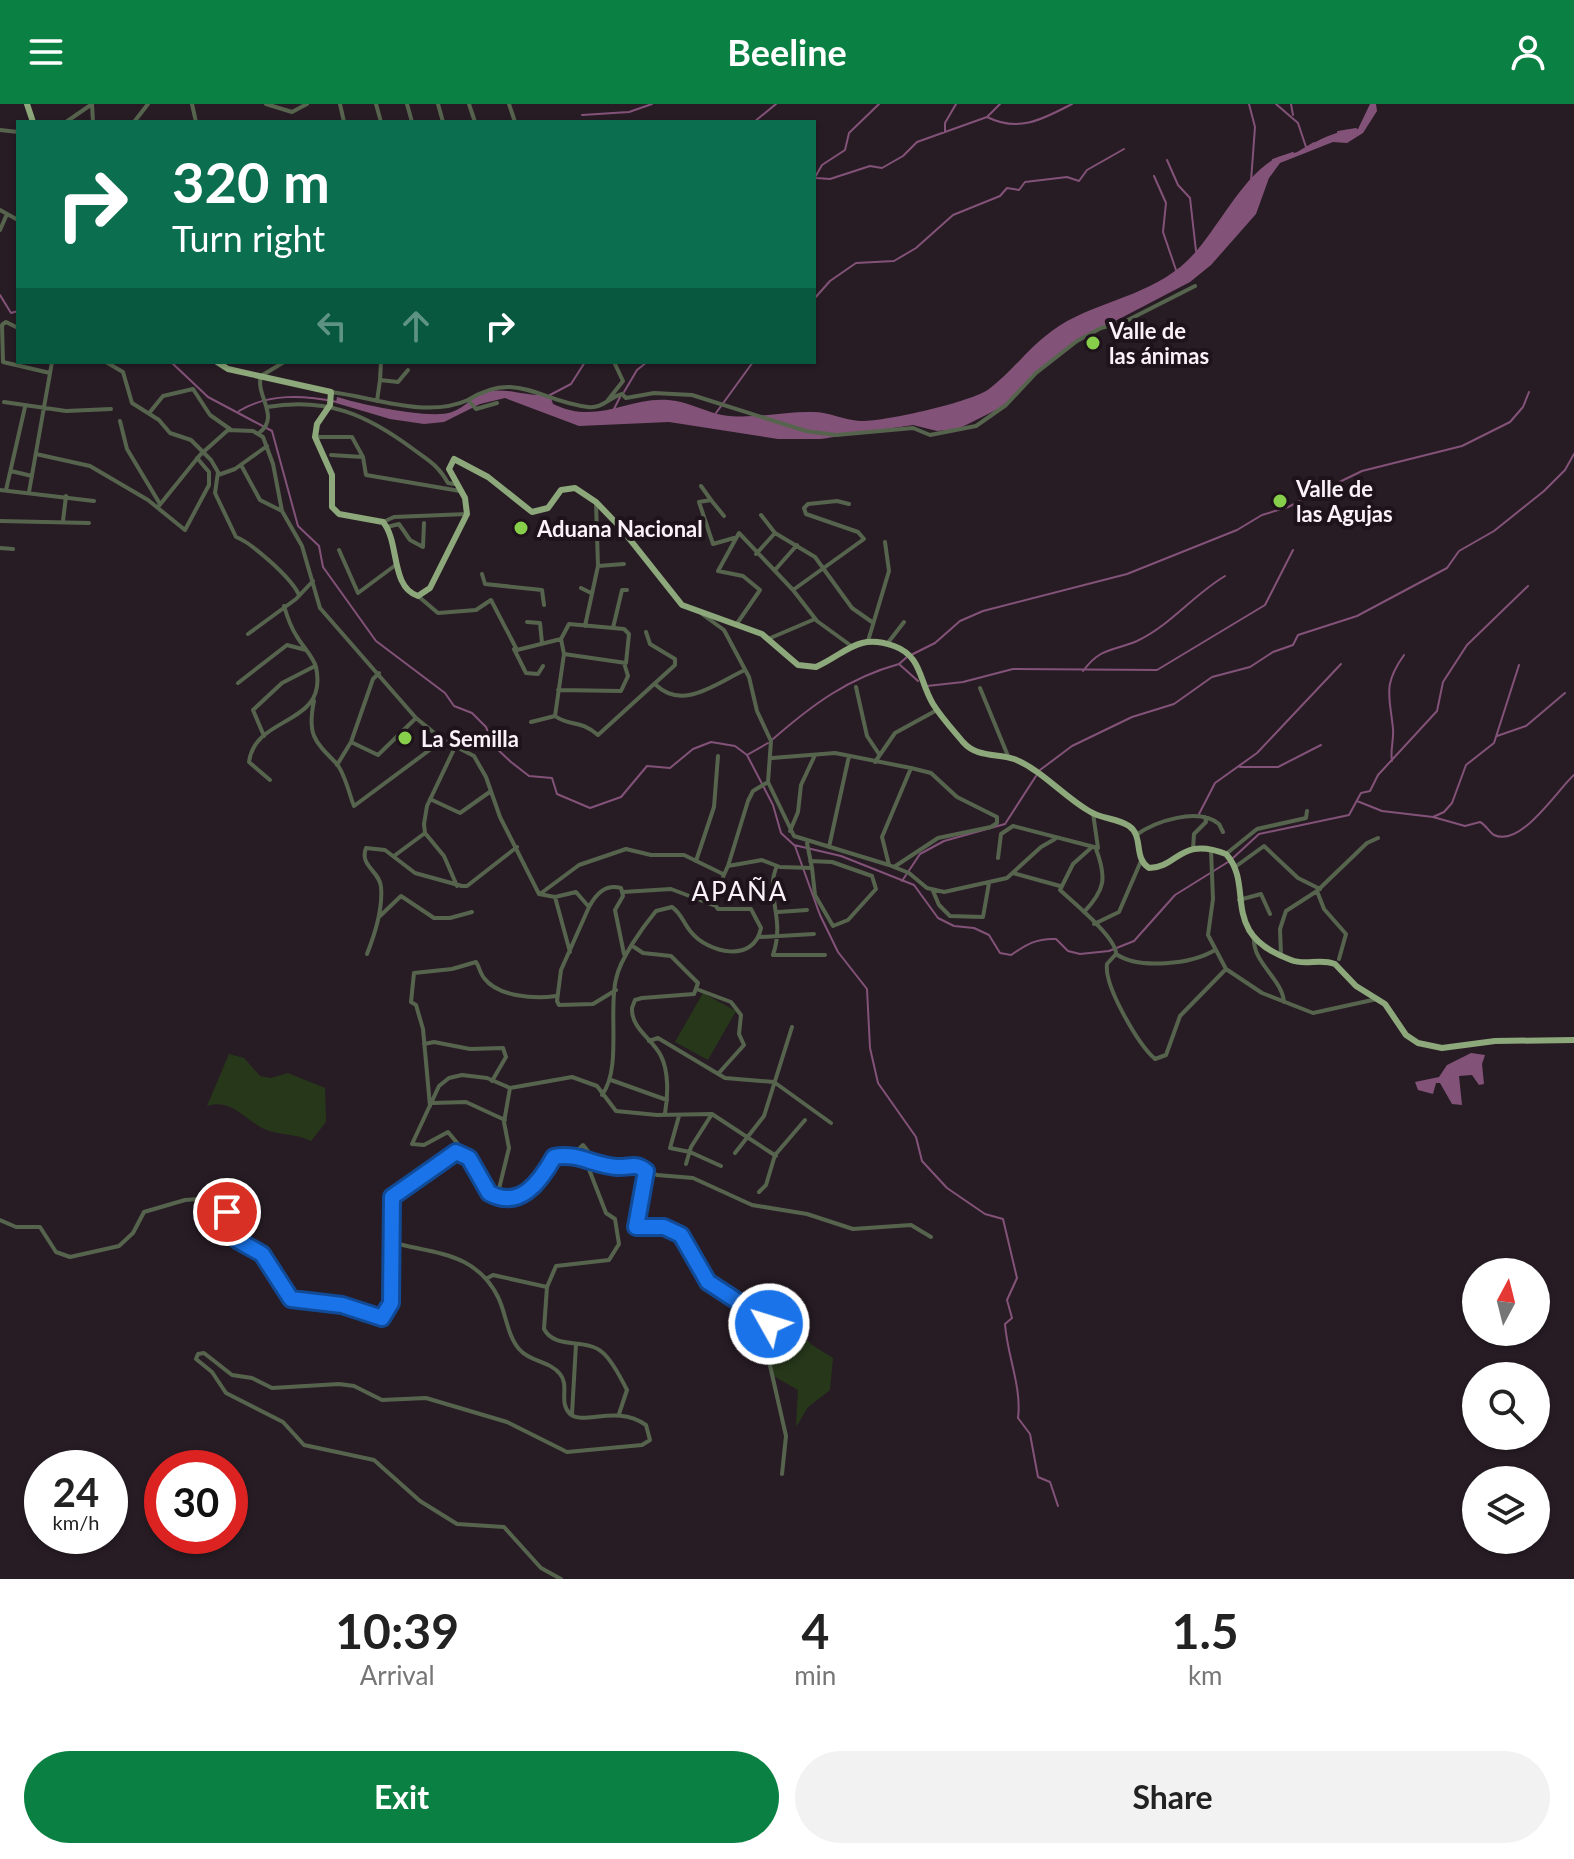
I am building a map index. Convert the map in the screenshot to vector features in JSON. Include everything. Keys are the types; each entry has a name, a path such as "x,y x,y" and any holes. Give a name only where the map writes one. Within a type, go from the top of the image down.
{"main road":[{"path":"220,364 228,369 261,376 331,399 317,424 315,437 332,475 334,510 385,525 404,586 418,596 430,588 467,514 468,505 454,484 449,469 451,461 457,459 488,477 519,505 532,512 545,510 566,488 575,488 596,502 620,527 675,599 700,612 719,616 734,627 768,639 798,665 806,668 829,661 850,645 868,641 903,650 915,660 937,710 970,748 1009,758 1031,769 1093,813 1126,824 1136,835 1141,861 1153,868 1193,849 1211,850 1230,860 1243,920 1254,937 1296,962 1331,962 1356,986 1379,999 1406,1035 1427,1046 1574,1040"}],"street":[{"path":"69,120 92,104"},
{"path":"136,120 148,104"},
{"path":"266,104 286,112 307,104"},
{"path":"0,210 16,219"},
{"path":"0,230 7,214"},
{"path":"266,406 331,399 448,406 469,400 485,389 518,386 589,408 622,394 626,398 654,393 692,395 806,431 836,435 913,428 930,435 976,426 1006,405 1036,373 1077,341 1101,328 1126,321 1195,286"},
{"path":"1,325 3,362 50,373"},
{"path":"29,492 52,364"},
{"path":"109,364 123,372 132,403 150,412 170,433 191,440 203,451 218,475 215,493 236,537 276,566 298,593"},
{"path":"281,364 261,376 266,406 264,429 282,511 302,546 320,608 416,718 443,740 474,756 500,817 539,894"},
{"path":"377,401 381,364"},
{"path":"608,402 623,381 615,364"},
{"path":"380,380 398,382 408,370"},
{"path":"150,412 163,396 193,389 210,415 230,429 264,429"},
{"path":"331,399 432,459 448,483 454,484"},
{"path":"469,400 476,409 497,403"},
{"path":"4,402 44,409 111,409"},
{"path":"25,407 3,490 94,501"},
{"path":"120,421 127,449 159,506"},
{"path":"159,506 203,451 230,429"},
{"path":"315,437 352,437 363,457 366,475 460,491"},
{"path":"218,475 241,465 268,446"},
{"path":"36,454 82,462 159,506 182,529 188,529 209,485 209,472 197,458"},
{"path":"331,455 363,457"},
{"path":"241,465 260,500 282,511"},
{"path":"10,471 32,476"},
{"path":"701,486 724,516"},
{"path":"63,522 66,496"},
{"path":"711,500 699,504 713,544 740,534 793,590 815,619 850,645"},
{"path":"793,590 864,539 858,532 806,514 804,508 808,504 837,501 849,504"},
{"path":"585,626 598,566 596,502"},
{"path":"385,525 402,516 467,514"},
{"path":"761,515 775,533 815,557 852,608 872,622"},
{"path":"0,521 89,523"},
{"path":"385,525 399,524 410,540 423,547 424,523"},
{"path":"756,554 775,533"},
{"path":"734,538 718,571 735,572 760,590 734,627"},
{"path":"868,641 889,571 885,542"},
{"path":"775,570 797,545"},
{"path":"0,548 13,549"},
{"path":"339,550 358,593 397,564"},
{"path":"598,566 624,564"},
{"path":"482,574 482,581 491,584 533,587 544,592 544,605"},
{"path":"248,634 296,599 298,593 314,579"},
{"path":"418,596 438,613 476,610 489,599 491,584"},
{"path":"581,588 591,593"},
{"path":"613,628 622,590 627,590"},
{"path":"489,599 504,619 526,673 538,674 543,666"},
{"path":"284,606 315,666 312,733 327,758 337,765 354,806 443,740"},
{"path":"700,612 724,630 745,670 757,711 771,741 768,782 789,831 807,843 892,866 933,891 944,892 989,883 1013,873 1041,847 1055,839"},
{"path":"768,639 815,619"},
{"path":"527,622 540,623 542,643"},
{"path":"887,644 904,622"},
{"path":"555,716 564,654 561,639 569,624 624,629 629,634 629,659 624,663 564,654"},
{"path":"531,722 555,716 564,721 584,723 598,735 626,707 656,685 676,660 652,646 646,632"},
{"path":"514,649 561,639"},
{"path":"238,683 287,645 306,650"},
{"path":"558,690 621,691 628,676 624,663"},
{"path":"265,736 253,710 282,683 315,666"},
{"path":"656,685 667,695 682,697 745,670"},
{"path":"337,765 351,742 361,706 379,673"},
{"path":"856,687 867,736 879,754"},
{"path":"980,688 1009,758"},
{"path":"270,780 249,762 255,743 314,701"},
{"path":"875,762 895,733 937,710"},
{"path":"351,742 378,755 416,718"},
{"path":"394,856 425,833 430,799 457,745"},
{"path":"789,831 798,812 801,785 815,755"},
{"path":"696,861 714,807 718,756"},
{"path":"772,758 849,756 931,773 957,797 984,808 999,820 991,827 938,838 892,866"},
{"path":"829,847 849,756"},
{"path":"892,866 883,854 882,837 911,768"},
{"path":"713,905 748,801 753,791 768,782"},
{"path":"430,799 460,813 491,791"},
{"path":"1230,860 1257,829 1306,818 1307,811"},
{"path":"1084,912 1104,885 1105,874 1094,848 1093,813"},
{"path":"1136,835 1154,824 1205,817 1216,820 1223,832"},
{"path":"1193,849 1194,834 1206,822 1205,817"},
{"path":"998,858 1001,834 1013,826 1094,848"},
{"path":"425,833 444,856 457,886"},
{"path":"1281,955 1284,914 1319,890 1367,843 1378,838"},
{"path":"807,843 815,895 833,926 848,920 876,889 872,876 832,862 810,861"},
{"path":"1230,860 1264,846 1298,878 1319,890 1324,909 1345,933 1339,959"},
{"path":"367,954 377,919 381,884 367,865 366,848 379,848 394,856 410,871 457,886 467,886 517,847"},
{"path":"1060,886 1078,858 1094,848"},
{"path":"1211,850 1213,899 1207,922 1215,950 1226,969 1284,1003 1320,1014 1379,999"},
{"path":"539,894 549,890 579,865 613,851 678,854 723,874"},
{"path":"728,866 762,860 777,866 811,868"},
{"path":"1094,924 1119,912 1141,861"},
{"path":"777,866 772,888 778,912 779,936 774,957 825,955"},
{"path":"1013,873 1060,886 1116,946 1116,954 1106,967 1110,987 1133,1033 1157,1060 1166,1055 1180,1016 1226,969"},
{"path":"933,891 939,905 950,916 983,917 989,883"},
{"path":"616,990 593,1004 559,1005 556,996 561,970 597,893 617,886 623,892 671,889 718,909 751,909 760,920 760,937 753,947 743,952 711,944 689,930 672,907 656,911 634,947 624,954"},
{"path":"539,894 555,897 576,892 589,907"},
{"path":"602,1095 611,1080 616,990 624,954 615,910 623,892"},
{"path":"1238,900 1258,893 1266,900 1270,914"},
{"path":"377,919 401,896 434,918 450,918 472,912"},
{"path":"555,897 560,926 571,953"},
{"path":"778,912 807,910"},
{"path":"760,937 814,934"},
{"path":"1254,937 1255,949 1281,990 1284,1003"},
{"path":"634,947 643,953 671,956 698,983 694,994 635,1000 632,1015 662,1058 667,1100 665,1113"},
{"path":"1116,954 1130,959 1183,963 1215,950"},
{"path":"431,1106 424,1044 416,1005 411,1002 414,973 418,970 452,969 476,962 485,980 499,990 528,996 556,996"},
{"path":"698,990 731,1002 740,1012 739,1034 744,1045 718,1074"},
{"path":"735,1153 764,1116 792,1027"},
{"path":"649,1041 658,1038 718,1074 734,1080 774,1082 831,1123"},
{"path":"424,1044 434,1042 470,1049 503,1048 506,1057 492,1081"},
{"path":"456,1152 457,1140 448,1132 424,1145 412,1144 439,1086 449,1078 473,1075 510,1088 572,1077 590,1082 616,1111 637,1115 712,1114 776,1156"},
{"path":"611,1080 667,1100"},
{"path":"497,1197 509,1148 505,1120 510,1088"},
{"path":"431,1106 466,1102 505,1120"},
{"path":"686,1164 712,1114"},
{"path":"679,1116 670,1148 690,1152 721,1166"},
{"path":"759,1192 766,1185 776,1156 805,1120"},
{"path":"572,1156 583,1145 595,1160"},
{"path":"456,1152 469,1158 482,1186 497,1197 519,1198 540,1179 554,1157 585,1157 617,1167 638,1165 646,1171 693,1178 752,1205 807,1214 845,1228 904,1224 918,1227 931,1237"},
{"path":"0,1220 16,1227 40,1227 56,1252 70,1257 119,1246 133,1233 137,1219 144,1212 185,1200 212,1198 227,1212 237,1240 262,1254 291,1299 342,1305 382,1318 391,1303 390,1261 394,1243 392,1197 456,1152"},
{"path":"585,1157 606,1213 615,1219 619,1244 609,1260 556,1266 547,1287 546,1334 600,1349 625,1385 627,1394 619,1414"},
{"path":"646,1171 636,1227 664,1227 681,1235 708,1282 751,1310 773,1308 764,1339 786,1436 782,1474"},
{"path":"394,1243 477,1267 498,1297 519,1349 560,1373 565,1382 564,1405 572,1415 589,1419 619,1414 646,1425 652,1435 647,1443 567,1452 507,1422 435,1400 416,1397 382,1400 354,1386 339,1384 302,1384 277,1390 252,1378 232,1375 204,1353 196,1356 226,1393 283,1422 304,1445 374,1460 420,1501 457,1524 504,1527 541,1568 561,1579"},
{"path":"486,1279 495,1276 547,1287"},
{"path":"572,1415 576,1344"}],"green space":[{"path":"703,993 736,1011 708,1060 675,1042"},
{"path":"229,1054 244,1058 260,1076 271,1078 288,1073 325,1088 326,1122 311,1141 262,1128 230,1107 207,1106"},
{"path":"790,1322 812,1345 833,1358 830,1390 808,1407 796,1427 798,1390 772,1375 767,1354 770,1344"}],"shaded area":[{"path":"1370,104 1376,104 1377,111 1363,133 1347,143 1333,142 1280,163 1269,178 1256,214 1211,265 1190,282 1077,341 1036,373 1006,405 958,429 937,431 913,425 821,439 778,439 669,422 579,426 505,398 480,404 444,422 424,424 390,419 336,403 337,397 395,410 442,414 457,410 485,392 497,390 550,395 553,404 586,412 659,400 676,401 733,416 813,412 860,421 947,405 989,389 1059,326 1142,290 1174,272 1198,249 1261,168 1277,157 1299,152 1329,136 1358,129"},
{"path":"1471,1053 1485,1055 1482,1064 1484,1084 1479,1085 1472,1075 1459,1076 1462,1105 1452,1104 1440,1083 1436,1083 1433,1094 1418,1090 1415,1082 1439,1077 1447,1065"}],"waterway":[{"path":"582,115 629,112 652,104"},
{"path":"756,120 776,104"},
{"path":"816,176 822,165 845,150 849,133 879,104"},
{"path":"945,132 945,123 956,104"},
{"path":"987,117 1000,104"},
{"path":"816,178 830,179 870,166 882,168 903,156 917,142 987,117 999,122 1020,124 1041,119 1072,104"},
{"path":"1249,104 1255,127 1251,181"},
{"path":"1276,104 1298,123 1306,147"},
{"path":"1291,104 1293,115"},
{"path":"1338,132 1356,129"},
{"path":"1299,152 1314,143"},
{"path":"816,297 830,281 856,263 894,261 916,248 953,215 1000,196 1007,188 1019,190 1025,182 1067,177 1079,181 1087,170 1124,149"},
{"path":"1273,160 1293,153"},
{"path":"1167,160 1178,185 1190,198 1196,251"},
{"path":"1154,176 1166,203 1163,232 1176,270"},
{"path":"0,295 11,313 16,312"},
{"path":"173,364 208,397 272,431 298,526 319,546 323,567 376,641 445,693 454,706 472,713 486,727 494,746 511,762 529,776 552,778 557,794 590,808 621,797 647,766 670,768 693,749 711,742 735,746 747,755 773,805 781,833 794,845 841,856 914,885 938,918 954,926 974,928 989,935 1000,953 1011,955 1043,940 1056,939 1068,951 1080,954 1109,951 1134,941 1175,895 1228,862"},
{"path":"550,395 571,384 584,364"},
{"path":"624,392 637,370 644,364"},
{"path":"716,413 752,364"},
{"path":"913,654 935,643 960,621 983,611 1127,574 1237,530 1262,515 1288,507 1362,471 1462,446 1510,422 1523,407 1529,392"},
{"path":"613,411 620,397"},
{"path":"239,411 274,398 312,398 337,402"},
{"path":"1040,770 1072,746 1132,717 1174,704 1212,677 1250,667 1273,652 1293,645 1298,635 1357,616 1447,568 1459,551 1494,531 1544,491 1565,470 1574,454"},
{"path":"927,686 963,682 1013,669 1157,670 1265,605 1293,550"},
{"path":"1083,671 1101,654 1149,634 1225,576"},
{"path":"1233,858 1259,834 1349,815 1361,793 1370,791 1378,775 1437,711 1443,682 1467,645 1528,586"},
{"path":"1392,761 1389,691 1393,675 1404,655"},
{"path":"773,739 832,694 863,677 899,664 907,657"},
{"path":"899,664 918,681"},
{"path":"1199,814 1215,783 1257,753 1341,664"},
{"path":"1357,801 1382,811 1433,817 1444,812 1452,803 1466,765 1494,743 1519,665"},
{"path":"1497,736 1526,726 1565,693"},
{"path":"747,755 768,743"},
{"path":"1240,767 1278,767 1321,745"},
{"path":"1433,817 1465,826 1480,822 1494,835 1504,837 1527,826 1574,775"},
{"path":"902,881 920,854 944,841 1005,824 1036,776"},
{"path":"795,846 820,915 838,952 867,989 870,1048 878,1083 916,1137 922,1161 947,1188 985,1214 1003,1219 1017,1278 1007,1300 1012,1318 1005,1324 1018,1395 1018,1418 1030,1434 1038,1477 1050,1482 1058,1506"}],"place":[{"name":"Valle de las ánimas","path":"1093,343"},
{"name":"Valle de las Agujas","path":"1280,501"},
{"name":"Aduana Nacional","path":"521,528"},
{"name":"La Semilla","path":"405,738"}],"district":[{"name":"APAÑA","path":"740,891"}],"route":[{"path":"227,1212 237,1240 265,1257 271,1273 291,1299 304,1303 342,1305 369,1316 385,1318 391,1303 390,1261 394,1243 392,1197 399,1188 456,1152 469,1158 482,1186 489,1193 511,1199 525,1194 540,1179 554,1157 585,1157 617,1167 634,1164 646,1171 636,1227 664,1227 681,1235 713,1286 735,1297 751,1310 773,1308 769,1324"}]}
